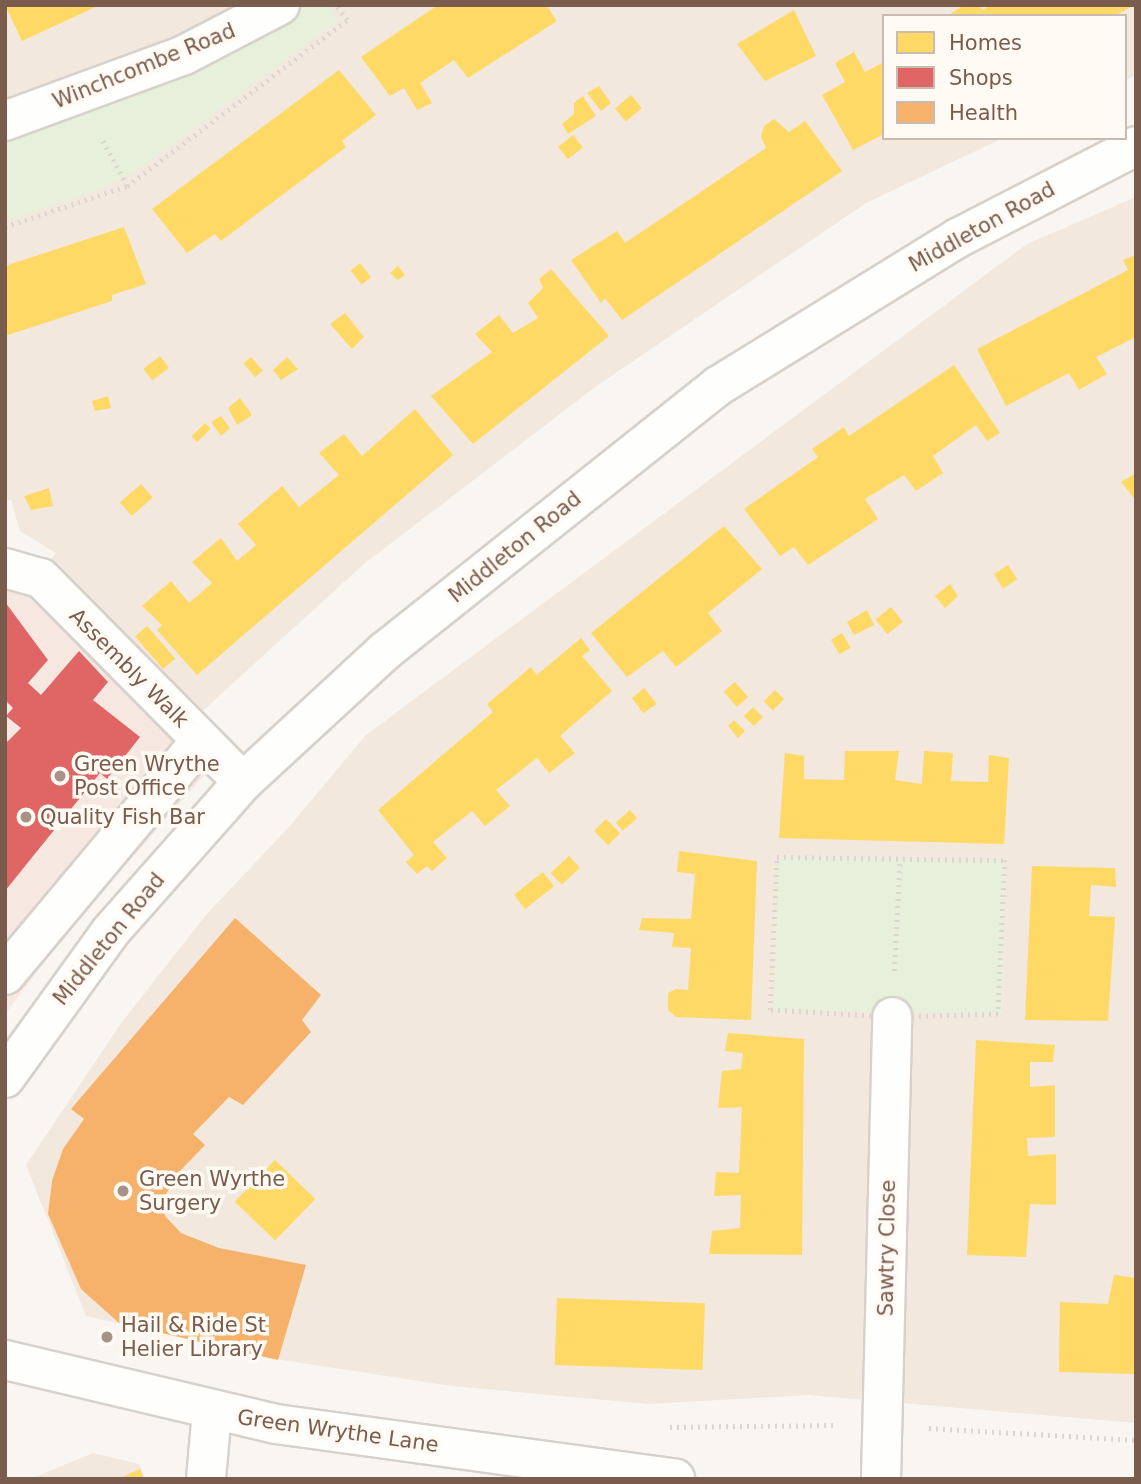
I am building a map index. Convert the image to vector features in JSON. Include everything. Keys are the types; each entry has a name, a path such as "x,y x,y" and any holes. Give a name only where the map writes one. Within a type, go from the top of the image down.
{"street":[{"name":"Winchcombe Road","path":"5,121 184,55 280,5"},
{"name":"Middleton Road","path":"5,1079 72,980 111,931 243,782 384,651 718,386 958,238 1136,146"},
{"name":"Assembly Walk","path":"5,568 41,578 243,782"},
{"path":"5,975 201,741"},
{"name":"Sawtry Close","path":"881,1479 893,1011"},
{"name":"Green Wrythe Lane","path":"5,1360 212,1412 675,1479"},
{"path":"206,1479 212,1412"}],"path":[{"path":"5,227 128,186 347,20 336,5"},
{"path":"77,96 128,186"},
{"path":"777,856 1005,860 999,1014 893,1011 769,1010 777,856"},
{"path":"894,978 900,859"},
{"path":"662,1427 882,1425 1136,1440"}],"shaded area":[{"path":"5,5 1136,5 1136,75 1127,79 1127,14 882,14 882,140 999,140 866,203 595,387 364,564 198,715 44,568 56,553 20,531 11,500 5,501"},
{"path":"1136,197 1136,1423 809,1395 648,1404 452,1386 282,1360 86,1316 26,1165 122,1022 206,915 289,827 366,735 1027,244"},
{"path":"5,587 23,591 207,772 68,931 5,1014"},
{"path":"93,1453 139,1464 145,1479 30,1479"}],"green space":[{"path":"305,5 328,5 338,20 143,166 101,189 5,221 5,132 176,76"},
{"path":"777,857 1005,861 1002,1014 774,1010"}],"building: Homes":[{"path":"5,5 100,5 22,41"},
{"path":"438,5 546,5 557,21 468,78 454,60 420,83 432,103 417,110 404,88 390,96 361,57"},
{"path":"965,5 979,5 982,10 992,5 1135,5 1118,14 951,13"},
{"path":"794,10 816,56 765,81 737,44"},
{"path":"854,52 865,72 882,63 882,135 853,150 822,95 845,82 835,63"},
{"path":"339,70 376,115 342,141 346,147 221,241 215,234 187,253 152,209"},
{"path":"599,86 611,103 601,111 587,93"},
{"path":"631,95 642,108 626,122 615,108"},
{"path":"583,96 596,116 568,134 562,124 574,114 574,103"},
{"path":"774,119 789,132 805,121 842,171 622,320 605,298 601,303 571,260 617,231 625,243 766,148 761,137 764,126"},
{"path":"573,135 583,148 568,159 558,147"},
{"path":"124,227 146,284 112,295 112,301 5,336 5,266"},
{"path":"1136,255 1136,337 1096,357 1107,374 1079,390 1069,373 1006,406 977,349 1128,270 1123,260"},
{"path":"360,263 371,277 362,285 351,270"},
{"path":"398,266 405,275 398,280 390,273"},
{"path":"551,269 609,336 473,444 431,396 492,352 475,334 499,315 513,333 538,318 528,303 543,288 539,279"},
{"path":"345,313 364,337 352,349 330,324"},
{"path":"160,356 169,368 152,381 143,369"},
{"path":"251,357 263,371 255,377 243,364"},
{"path":"287,357 298,369 281,380 273,370"},
{"path":"954,365 1000,433 987,441 976,425 933,456 943,473 916,491 904,475 865,499 878,519 808,565 794,547 780,556 744,509 818,457 812,449 844,427 849,436"},
{"path":"108,396 111,408 95,411 92,401"},
{"path":"240,398 252,415 237,425 228,408"},
{"path":"415,409 453,455 197,675 157,630 162,625 142,606 171,581 189,603 212,583 192,562 221,538 237,561 256,545 238,524 282,486 299,507 339,475 319,453 344,434 362,456"},
{"path":"221,416 230,428 221,436 211,422"},
{"path":"205,423 211,429 197,442 192,436"},
{"path":"1136,473 1136,496 1134,498 1121,482"},
{"path":"141,484 153,498 132,516 120,502"},
{"path":"49,488 53,506 31,510 24,496"},
{"path":"724,526 762,569 708,613 722,631 676,667 663,651 627,677 591,633"},
{"path":"1008,565 1017,579 1003,589 994,574"},
{"path":"950,584 958,596 945,608 935,596"},
{"path":"891,607 903,622 887,634 875,620"},
{"path":"867,610 874,625 854,635 847,622"},
{"path":"147,626 175,658 163,669 135,636"},
{"path":"842,633 851,648 840,654 831,640"},
{"path":"581,638 590,650 582,656 612,691 560,736 575,753 549,773 537,758 496,790 510,806 485,826 472,811 433,842 447,858 432,871 427,866 417,874 406,862 414,855 378,810 493,712 487,704 531,667 537,675"},
{"path":"735,682 748,697 737,707 724,692"},
{"path":"644,688 657,704 643,713 632,698"},
{"path":"775,690 784,699 773,711 764,701"},
{"path":"753,707 763,717 754,726 744,716"},
{"path":"734,720 745,731 738,738 728,726"},
{"path":"845,751 899,751 895,780 922,784 924,751 953,753 951,781 988,782 989,755 1009,758 1004,844 779,838 785,753 804,756 804,779 844,780"},
{"path":"630,810 637,818 623,831 616,822"},
{"path":"606,819 620,833 608,845 594,831"},
{"path":"679,851 757,861 751,1020 676,1017 668,1010 668,993 676,989 688,990 691,948 672,947 674,933 639,930 642,918 691,919 695,874 677,872"},
{"path":"569,856 580,868 562,885 551,873"},
{"path":"1032,866 1115,868 1116,887 1091,885 1089,916 1115,917 1108,1021 1025,1020"},
{"path":"543,872 554,886 525,909 514,895"},
{"path":"728,1033 804,1039 802,1255 709,1254 712,1231 740,1228 741,1195 714,1196 716,1172 739,1173 742,1107 718,1108 722,1071 741,1069 743,1053 725,1051"},
{"path":"976,1040 1055,1045 1053,1062 1030,1062 1030,1087 1055,1085 1055,1137 1027,1138 1028,1156 1056,1154 1056,1205 1030,1204 1026,1257 967,1255"},
{"path":"275,1160 315,1199 275,1241 235,1202"},
{"path":"1114,1275 1136,1278 1136,1374 1059,1372 1060,1302 1108,1304"},
{"path":"557,1298 705,1303 703,1370 555,1365"},
{"path":"140,1469 144,1479 118,1479"}],"building: Shops":[{"path":"5,602 48,660 28,683 41,695 79,651 108,682 93,700 140,737 107,779 100,773 5,891 5,744 21,728 6,716 13,708 5,700"}],"building: Health":[{"path":"235,918 321,995 302,1020 311,1032 243,1105 229,1097 193,1134 205,1145 178,1173 166,1194 165,1216 181,1233 219,1248 306,1265 278,1360 119,1323 81,1289 48,1214 52,1181 63,1149 84,1119 71,1109"}],"place":[{"name":"Green Wrythe Post Office","path":"60,776"},
{"name":"Quality Fish Bar","path":"26,817"},
{"name":"Green Wyrthe Surgery","path":"123,1191"},
{"name":"Hail & Ride St Helier Library","path":"107,1337"}]}
